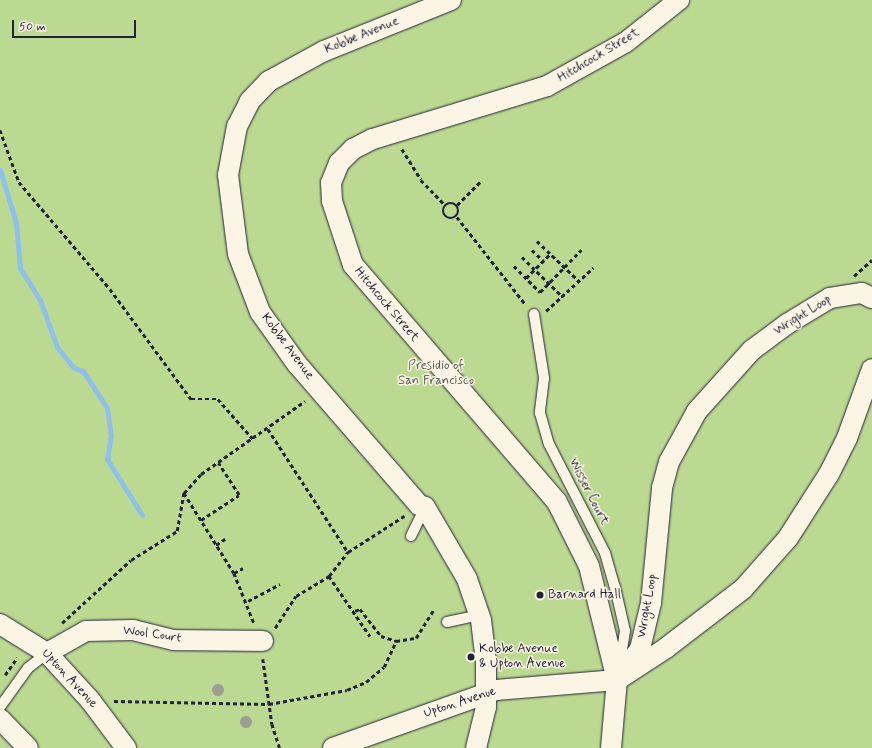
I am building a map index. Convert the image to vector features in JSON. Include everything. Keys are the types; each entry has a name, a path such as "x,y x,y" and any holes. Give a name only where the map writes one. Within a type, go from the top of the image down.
{"street":[{"name":"Kobbe Avenue","path":"451,0 324,52 269,81 250,101 237,126 228,175 238,254 260,312 297,364 419,505 425,507 458,560 479,615 484,641 486,692 476,748"},
{"name":"Hitchcock Street","path":"611,748 617,680 589,566 557,502 361,278 347,253 332,202 331,183 339,164 353,150 392,134 517,97 575,73 626,42 679,0"},
{"name":"Wright Loop","path":"617,680 640,649 651,603 662,488 669,462 697,411 752,350 787,324 830,298 862,293 872,298"},
{"name":"Wright Loop","path":"617,680 715,613 767,564 829,474 847,438 872,369"},
{"name":"Upton Avenue","path":"0,624 47,653 90,700 126,748"},
{"name":"Wool Court","path":"47,653 86,631 133,630 174,640 263,641"},
{"name":"Upton Avenue","path":"333,748 486,692 617,680"},
{"path":"0,719 28,748"}],"lane":[{"name":"Wisser Court","path":"534,314 544,378 540,413 549,444 605,553 615,587 625,631 617,680"},
{"path":"411,536 425,507"},
{"path":"447,622 479,615"},
{"path":"0,707 28,668 47,653"}],"path":[{"path":"0,130 19,182 110,289 191,399 218,399 253,439"},
{"path":"392,134 421,180 445,205 446,218 457,217"},
{"path":"481,181 457,205 457,217 534,314 550,310 593,268"},
{"path":"445,205 457,205"},
{"path":"537,241 579,281"},
{"path":"532,250 544,261"},
{"path":"514,266 540,292 581,250"},
{"path":"526,278 544,261 550,253"},
{"path":"522,257 563,297"},
{"path":"67,617 131,560 177,531 184,493 201,474 268,430 310,397"},
{"path":"268,430 348,552"},
{"path":"201,520 239,495 218,463"},
{"path":"184,493 234,573 248,601 250,610"},
{"path":"263,641 283,618 296,596 329,576 348,552 406,515"},
{"path":"216,545 225,539"},
{"path":"234,573 243,568"},
{"path":"329,576 355,611 370,636"},
{"path":"248,601 280,584"},
{"path":"355,611 360,609 381,636 396,641 416,638 434,610"},
{"path":"90,700 269,704 347,690 366,682 384,667 396,641"},
{"path":"263,669 269,704 280,748"}],"green space":[{"name":"Presidio of San Francisco","path":"0,0 872,0 872,748 0,748"}],"waterway":[{"path":"0,170 16,223 20,268 40,300 57,347 74,368 83,371 107,408 111,435 107,459 142,515"}],"place":[{"name":"Barnard Hall","path":"540,595"},
{"name":"Kobbe Avenue & Upton Avenue","path":"471,657"}]}
